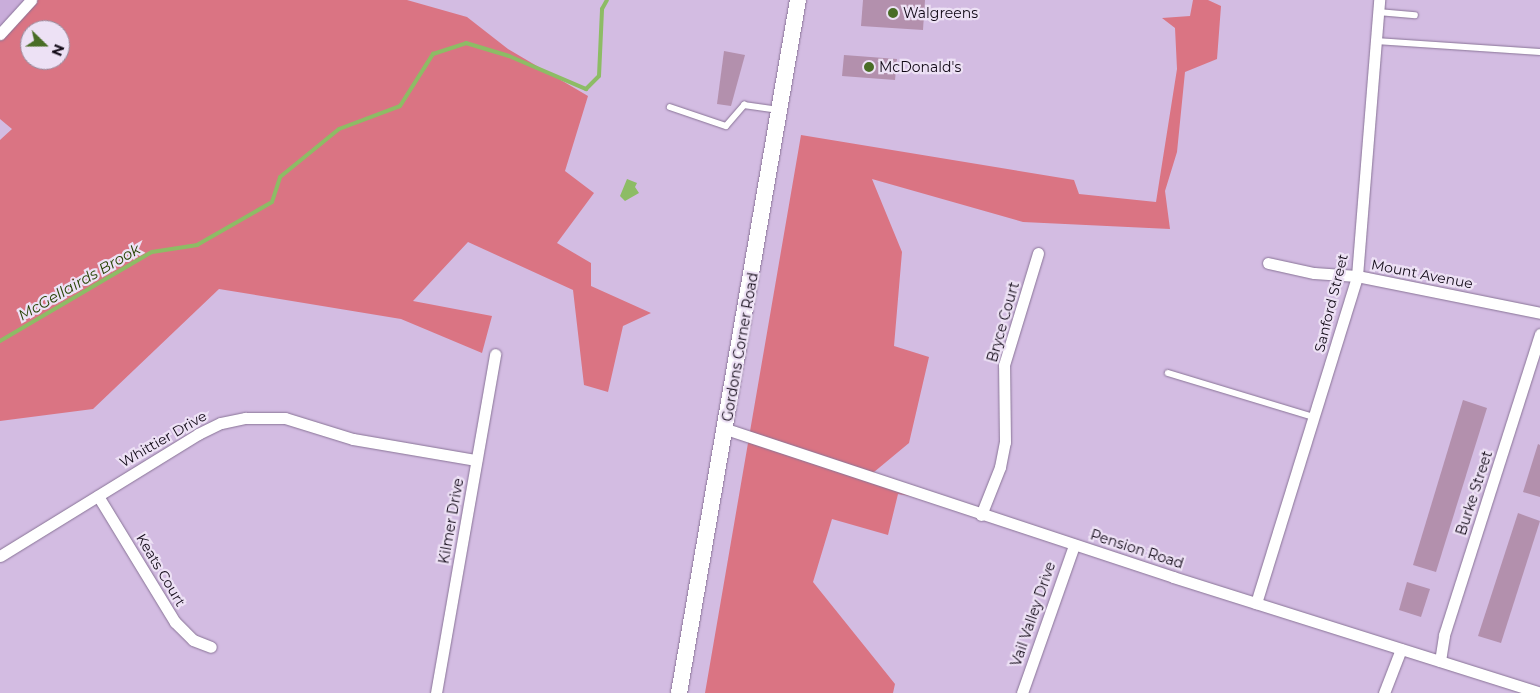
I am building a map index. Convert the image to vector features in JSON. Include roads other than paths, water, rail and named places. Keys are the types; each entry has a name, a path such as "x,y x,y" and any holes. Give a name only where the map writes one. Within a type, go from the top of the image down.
{"street":[{"path":"0,34 31,0"},
{"name":"Gordons Corner Road","path":"679,693 781,110 798,0"},
{"name":"Sanford Street","path":"1256,603 1357,276 1378,6"},
{"name":"Bryce Court","path":"981,515 1000,466 1005,442 1004,365 1038,254"},
{"name":"Mount Avenue","path":"1268,263 1314,273 1357,276 1540,313"},
{"name":"Burke Street","path":"1440,661 1444,635 1540,334"},
{"name":"Kilmer Drive","path":"436,693 495,354"},
{"name":"Whittier Drive","path":"0,556 198,434 221,423 253,416 285,418 352,439 476,460"},
{"name":"Pension Road","path":"726,429 981,515 1540,693"},
{"name":"Keats Court","path":"98,496 175,622 193,640 211,647"},
{"name":"Vail Valley Drive","path":"1022,693 1074,545"},
{"path":"1384,693 1401,649"}],"lane":[{"path":"1378,6 1415,15"},
{"path":"1376,41 1540,52"},
{"path":"670,107 726,126 744,105 781,110"},
{"path":"1168,373 1314,416"}],"waterway":[{"name":"McGellairds Brook","path":"0,341 152,252 197,245 272,202 280,177 339,129 400,106 433,54 466,43 509,56 586,89 599,76 602,9 607,0"}],"place":[{"name":"Walgreens","path":"893,13"},
{"name":"McDonald's","path":"869,67"}]}
